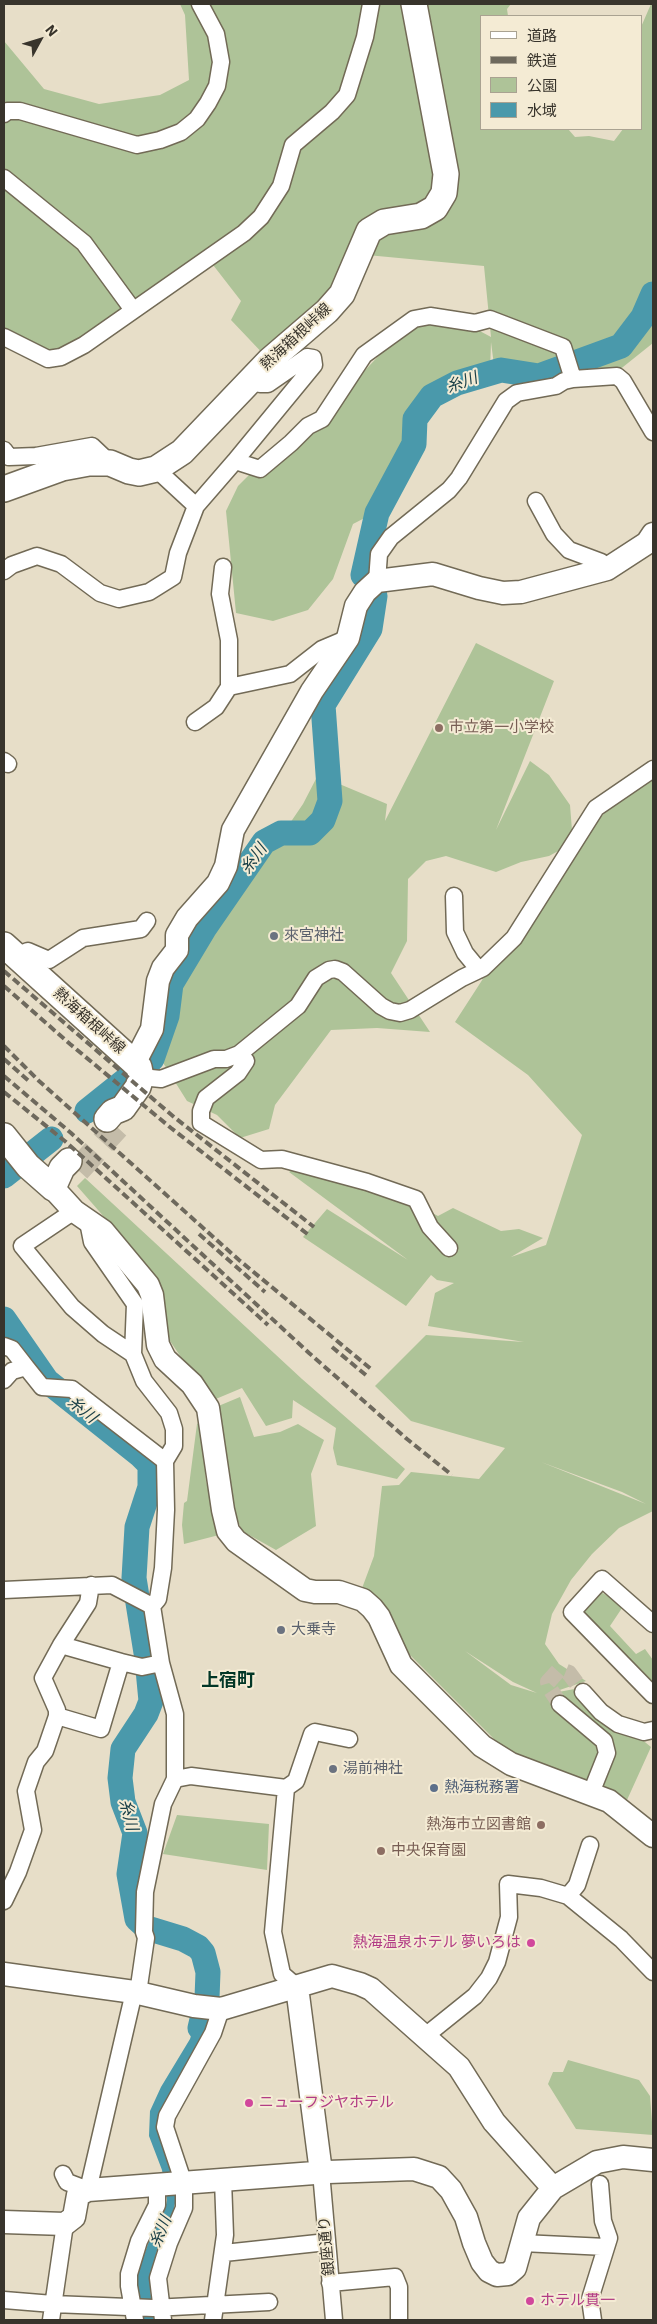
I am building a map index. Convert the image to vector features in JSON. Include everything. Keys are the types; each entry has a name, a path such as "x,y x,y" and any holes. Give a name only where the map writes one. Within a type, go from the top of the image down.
{"main road":[{"name":"熱海箱根峠線","path":"4,489 62,468 89,463 110,463 129,471 139,472 156,469 182,452 270,360 326,311 342,294 369,231 384,222 421,216 435,208 444,193 446,174 414,4"},
{"name":"熱海箱根峠線","path":"10,951 138,1069"},
{"path":"115,1118 138,1087 138,1069"},
{"path":"17,1153 53,1188 72,1177 73,1165"}],"street":[{"path":"4,114 20,111 137,145 160,140 181,132 197,118 208,103 217,86 221,62 216,34 200,4"},
{"path":"4,337 48,359 61,357 84,345 244,233 260,217 281,186 294,146 332,112 347,94 364,37 371,4"},
{"path":"4,178 84,243 133,310"},
{"path":"235,461 260,469 308,426 322,419 364,355 414,319 430,316 475,323 490,320 563,347 573,379"},
{"path":"4,571 12,565 37,556 61,564 100,593 119,599 149,592 173,577 178,553 196,506 314,365 313,358 307,357 268,384 260,384 252,379"},
{"path":"377,581 379,554 391,537 449,490 464,470 506,401 517,393 556,386 564,381 573,379 617,376 624,381 653,432"},
{"path":"4,450 9,457 36,456 92,446 110,463"},
{"path":"156,469 196,506"},
{"path":"536,501 554,534 569,550 602,562 607,568"},
{"path":"651,541 607,568 521,592 503,592 487,589 432,574 377,581 365,592 356,606 348,638 312,691 233,830 226,866 218,883 187,918 176,935 177,950 163,968 158,981 152,1029 138,1069 161,1079 214,1059 238,1054 298,1006 316,978 329,970 335,969 343,972 381,1006 390,1011 400,1013 410,1010 478,970 499,954 514,938 596,808 653,769"},
{"path":"194,722 216,708 229,686 229,640 220,594 223,567"},
{"path":"229,686 290,674 322,649 348,638"},
{"path":"454,896 456,932 478,970"},
{"path":"10,951 28,951 49,960 83,938 141,929 147,921"},
{"path":"238,1054 246,1061 238,1072 206,1098 200,1111 202,1123 260,1160 282,1159 367,1182 416,1199 430,1227 449,1248"},
{"path":"53,1188 81,1216 103,1232 148,1285 152,1295 158,1346 165,1359 192,1384 208,1408 223,1510 228,1531 236,1541 305,1590 339,1592 363,1600 379,1618 401,1665 482,1746 511,1764 609,1801 653,1836"},
{"path":"81,1216 22,1246 72,1306 102,1334 133,1354"},
{"path":"4,1590 112,1585 142,1601 158,1599 163,1568 166,1510 165,1461 174,1446 173,1421 144,1381 133,1354 135,1304 92,1242 81,1216"},
{"path":"4,1346 12,1349 42,1387 72,1389 165,1461"},
{"path":"4,1380 12,1371 26,1367"},
{"path":"653,1624 602,1579 572,1612 653,1695"},
{"path":"4,1901 18,1872 33,1830 26,1791 36,1762 45,1751 56,1716 57,1710 43,1678 61,1645 88,1603 91,1585"},
{"path":"88,2190 136,1992 146,1938 144,1932 146,1892 163,1804 175,1779 175,1714 142,1601"},
{"path":"61,1645 142,1667 161,1663"},
{"path":"56,1716 101,1729 121,1662"},
{"path":"583,1692 601,1712 618,1724 644,1732 653,1730"},
{"path":"560,1704 604,1742 606,1753 591,1793"},
{"path":"175,1779 191,1776 286,1788 296,1781 312,1734 315,1732 349,1739"},
{"path":"286,1788 273,1932 282,1974 297,1987 321,2172"},
{"path":"568,1896 577,1885 590,1844"},
{"path":"424,2037 476,1996 489,1978 497,1962 510,1917 508,1884 541,1888 568,1896 621,1939 653,1972"},
{"path":"4,1974 136,1992 194,2006 221,2009 332,1976 360,1984 371,1989 459,2066 494,2122 553,2188"},
{"path":"148,2312 168,2243 184,2208 170,2185 165,2127 167,2116 212,2034 221,2009"},
{"path":"52,2312 65,2224 74,2216 78,2194 88,2190 321,2172 414,2169 439,2177 451,2190 466,2217 482,2262 497,2275 508,2274 514,2268 529,2218 553,2188 597,2162 623,2157 653,2160"},
{"name":"銀座通り","path":"321,2172 334,2320"},
{"path":"63,2174 68,2182 88,2190"},
{"path":"214,2313 224,2253 223,2180"},
{"path":"593,2320 590,2300 609,2238 603,2220 600,2184"},
{"path":"148,2312 129,2274 140,2241 157,2205 170,2185"},
{"path":"4,2222 65,2224"},
{"path":"224,2253 327,2242"},
{"path":"522,2243 606,2247"},
{"path":"330,2283 395,2277 399,2287 399,2320"},
{"path":"4,2300 52,2312 214,2313 269,2302"}],"green space":[{"path":"180,4 511,4 507,9 508,15 480,15 480,130 569,130 575,137 589,136 614,141 622,130 642,130 642,25 651,4 653,4 653,343 608,379 496,381 491,342 490,373 419,397 402,466 386,507 353,524 333,579 308,610 273,621 236,613 226,511 238,486 264,460 351,385 388,346 430,316 463,322 491,337 484,266 367,255 268,359 231,320 241,301 203,252 131,307 48,359 4,328 4,41 44,89 99,104 160,95 189,80 185,15"},
{"path":"476,643 554,681 496,830 530,761 549,775 570,805 573,843 549,856 521,862 496,872 446,856 426,861 408,879 407,941 391,973 430,1032 377,1028 331,1030 275,1105 269,1129 240,1138 217,1115 187,1101 160,1058 177,979 273,848 303,804 318,775 387,804 385,821"},
{"path":"653,762 653,1511 619,1528 592,1554 571,1580 552,1614 545,1644 559,1664 586,1681 548,1694 585,1687 619,1721 651,1747 627,1800 618,1802 501,1746 410,1655 361,1591 374,1556 382,1486 399,1485 411,1472 479,1479 505,1448 411,1421 375,1386 426,1335 524,1342 428,1326 435,1293 454,1283 437,1280 431,1275 406,1306 303,1237 327,1209 408,1260 289,1172 298,1166 415,1204 438,1216 453,1208 501,1231 519,1229 543,1238 511,1257 546,1245 582,1135 528,1075 455,1022 499,954 580,841 631,783","holes":["541,1462 622,1492 646,1504","465,1651 513,1682 537,1693 511,1685"]},
{"path":"85,1178 302,1379 405,1469 397,1479 337,1465 333,1448 336,1428 293,1400 292,1418 266,1426 242,1388 211,1401 170,1341 147,1266 77,1186"},
{"path":"240,1397 254,1437 280,1432 298,1424 324,1440 311,1474 316,1526 276,1550 242,1531 225,1489 216,1407"},
{"path":"200,1422 206,1481 219,1535 184,1544 182,1525 184,1503 187,1501 197,1424"},
{"path":"599,1591 624,1605 610,1626 636,1654 645,1649 653,1660 653,1701 572,1606"},
{"path":"177,1815 269,1824 267,1870 163,1854"},
{"path":"568,2060 639,2080 650,2096 653,2135 576,2129 548,2084 553,2072 563,2072"}],"water":[{"path":"212,1993 211,2017 201,2040 173,2088 173,2169 176,2198 173,2214 159,2244 150,2275 154,2320 143,2320 138,2293 138,2272 148,2244 165,2209 167,2200 162,2170 149,2136 150,2111 161,2087 190,2039 198,2014 200,1997"}],"waterway":[{"name":"糸川","path":"363,575 377,513 414,444 415,419 432,396 457,383 501,370 539,376 621,346 643,317 653,294"},
{"name":"糸川","path":"147,1063 152,1059 167,1016 171,984 204,929 264,842 281,833 310,833 323,820 330,801 323,705 370,629 375,596"},
{"name":"糸川","path":"87,1111 132,1075"},
{"name":"糸川","path":"4,1176 51,1139"},
{"name":"糸川","path":"4,1319 47,1381 150,1465 150,1487 137,1527 134,1578 147,1659 151,1701 146,1714 123,1749 120,1778 123,1802 135,1833 129,1874 137,1919 147,1928 183,1939 198,1947 203,1953 208,1972 207,1998 200,2028"}],"tunnel":[{"path":"78,1170 117,1127"},
{"path":"560,1704 550,1689 548,1682 558,1671 569,1673 583,1692"}],"railway":[{"path":"4,971 174,1117 314,1227"},
{"path":"4,986 171,1128 310,1236"},
{"path":"4,1046 39,1081 239,1260 371,1369"},
{"path":"4,1059 30,1082"},
{"path":"4,1076 71,1133 309,1353 407,1439 452,1475"},
{"path":"4,1092 66,1142 268,1325"},
{"path":"199,1234 265,1292"},
{"path":"332,1347 367,1376"}],"place":[{"name":"市立第一小学校","path":"439,728"},
{"name":"來宮神社","path":"274,936"},
{"name":"大乗寺","path":"281,1630"},
{"name":"湯前神社","path":"333,1769"},
{"name":"熱海税務署","path":"434,1788"},
{"name":"熱海市立図書館","path":"541,1825"},
{"name":"中央保育園","path":"381,1851"},
{"name":"熱海温泉ホテル 夢いろは","path":"531,1943"},
{"name":"ニューフジヤホテル","path":"249,2103"},
{"name":"ホテル貫一","path":"530,2301"}],"district":[{"name":"上宿町","path":"228,1681"}]}
